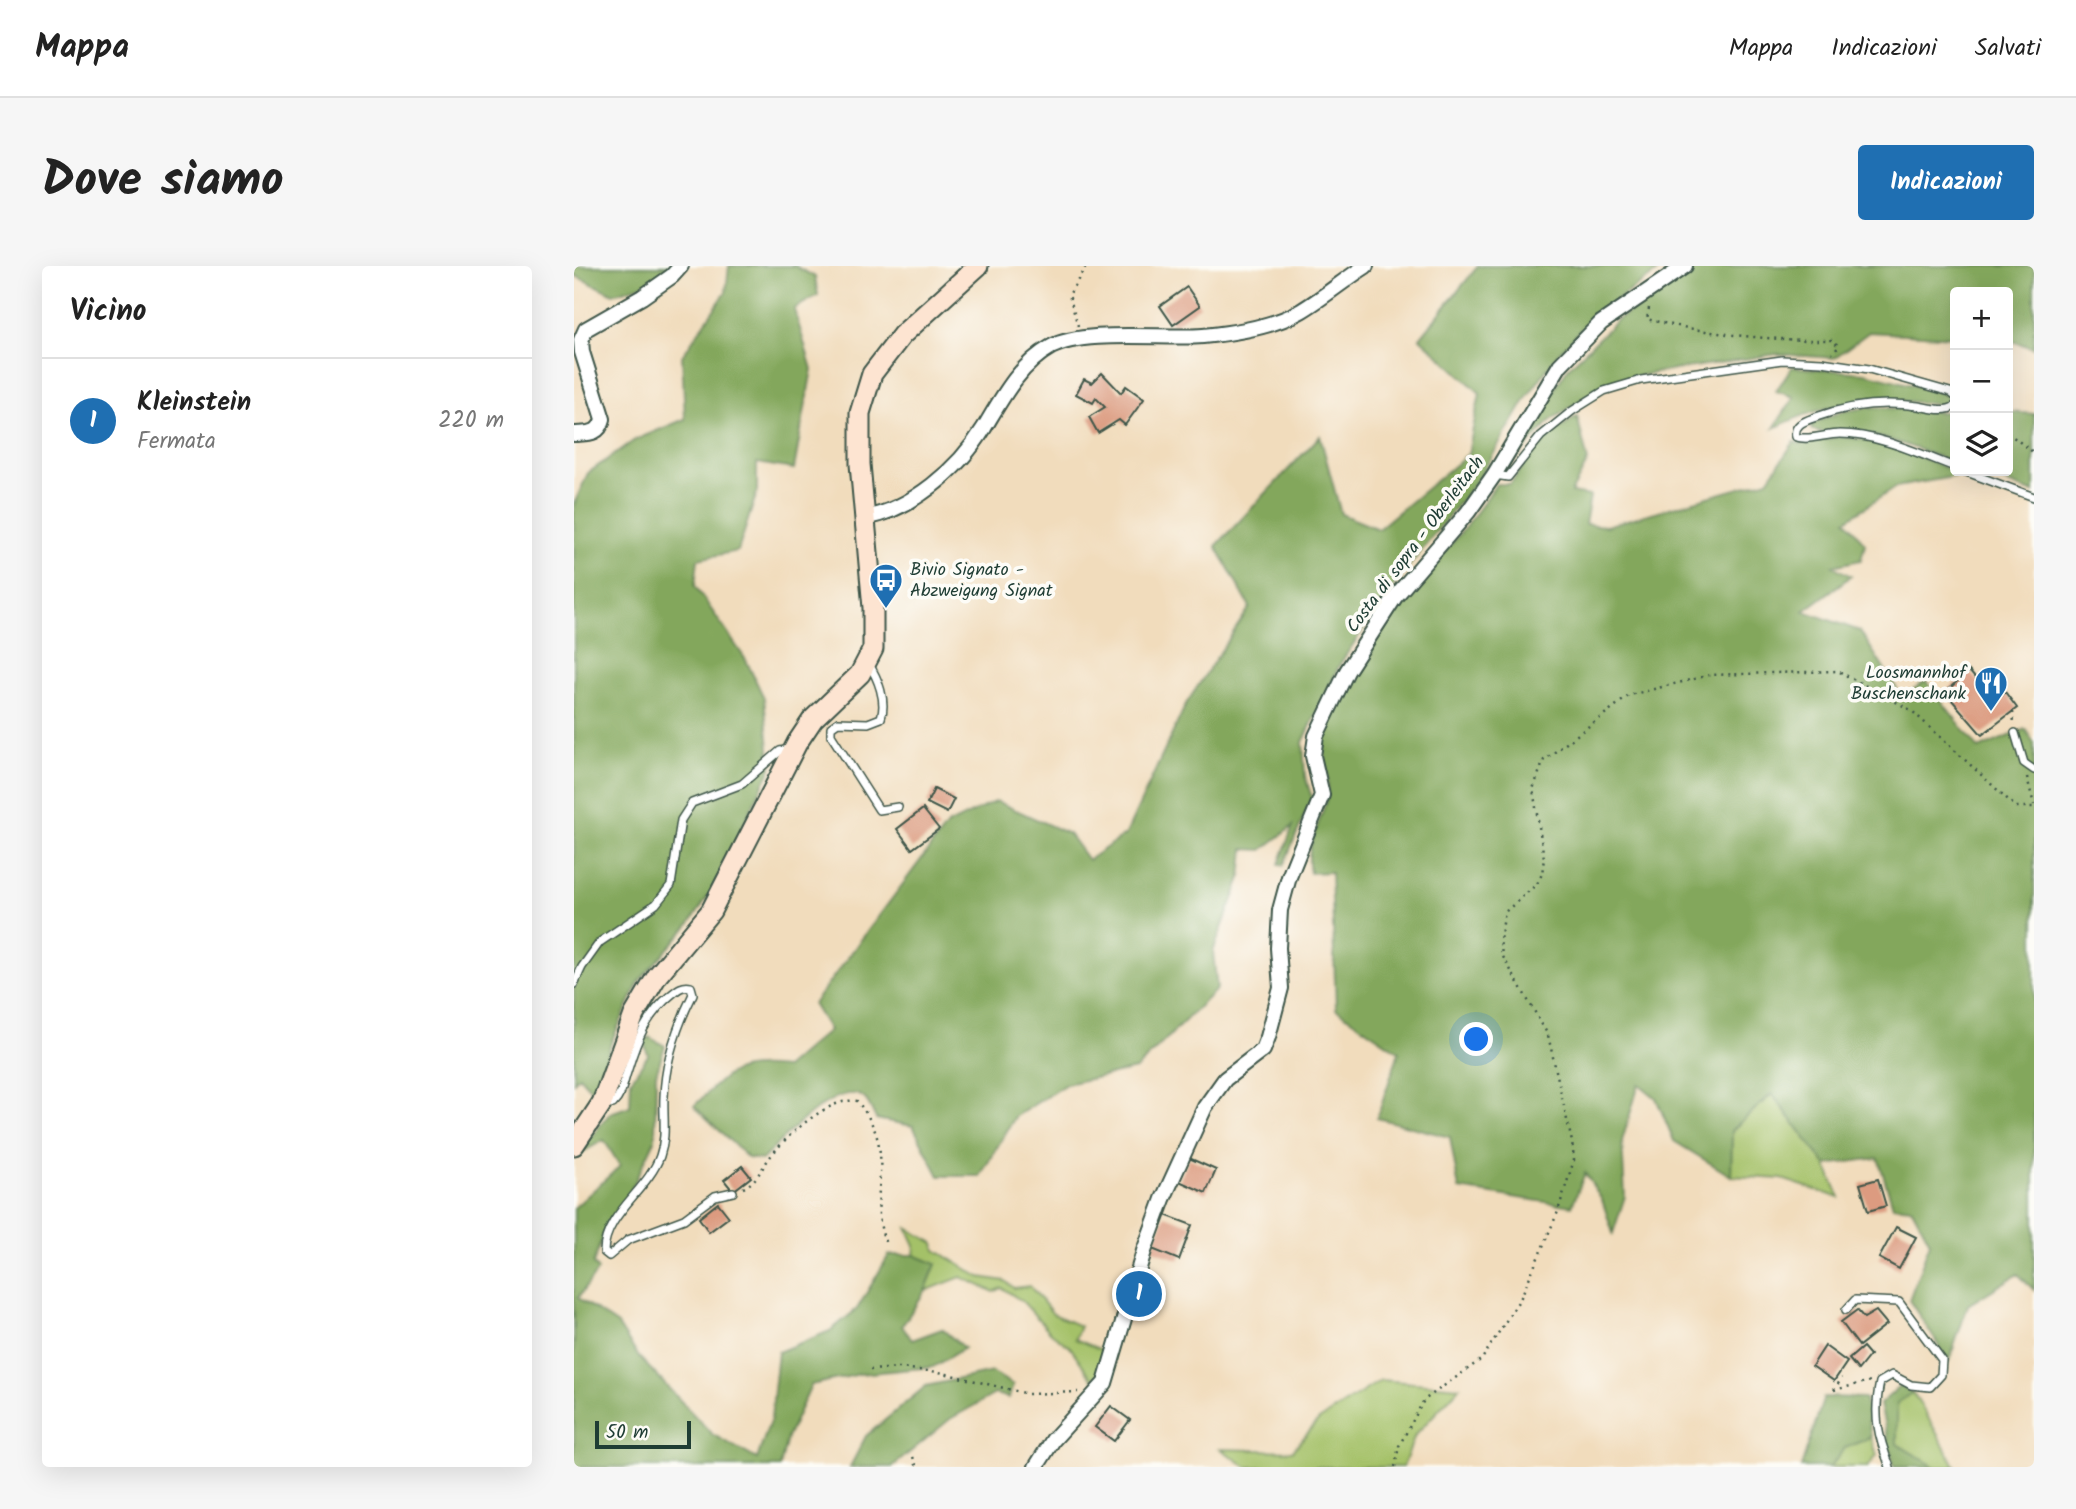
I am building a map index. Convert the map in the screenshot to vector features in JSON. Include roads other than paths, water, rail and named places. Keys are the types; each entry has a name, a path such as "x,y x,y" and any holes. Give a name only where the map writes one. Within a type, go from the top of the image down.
{"main road":[{"path":"574,1144 602,1103 634,1015 657,976 711,911 794,748 813,719 860,674 868,662 874,634 864,518 860,413 872,374 902,335 978,266"}],"street":[{"path":"574,434 594,433 601,427 603,419 582,352 581,340 586,329 642,297 672,276 681,266"},
{"path":"864,518 903,506 935,481 967,451 1003,394 1032,361 1050,348 1066,341 1083,339 1204,336 1260,327 1301,311 1366,266"},
{"name":"Costa di sopra - Oberleitach","path":"1036,1467 1053,1440 1094,1399 1114,1361 1144,1251 1163,1199 1214,1092 1262,1050 1281,988 1278,947 1280,910 1289,877 1322,795 1313,756 1324,713 1347,671 1395,597 1468,512 1494,475 1560,365 1601,323 1685,266"}],"lane":[{"path":"1494,475 1508,477 1541,436 1604,391 1641,380 1782,360 1822,362 1904,377 1950,391"},
{"path":"1950,407 1940,409 1871,404 1839,409 1807,420 1798,425 1795,431 1796,437 1804,439 1841,434 1869,438 1950,465"},
{"path":"1977,476 2034,497"},
{"path":"868,662 875,673 881,695 884,710 881,718 868,723 838,722 831,727 831,736 879,810 898,807"},
{"path":"2015,733 2024,763 2034,770"},
{"path":"574,984 582,967 600,942 656,904 671,885 681,820 692,803 742,784 780,751 794,748"},
{"path":"602,1103 614,1104 622,1094 633,1052 645,1023 657,1005 679,988 691,987 693,994 681,1015 663,1096 665,1129 660,1155 650,1177 608,1233 604,1252 609,1256 628,1240 684,1219 715,1196 733,1192"},
{"path":"1846,1310 1855,1300 1899,1302 1942,1360 1941,1375 1930,1387 1910,1385 1892,1375 1880,1382 1874,1407 1877,1434 1890,1467"}],"place":[{"name":"Bivio Signato - Abzweigung Signat","path":"886,610"},
{"name":"Loosmannhof Buschenschank","path":"1991,713"},
{"name":"Kleinstein","path":"1139,1294"}]}
